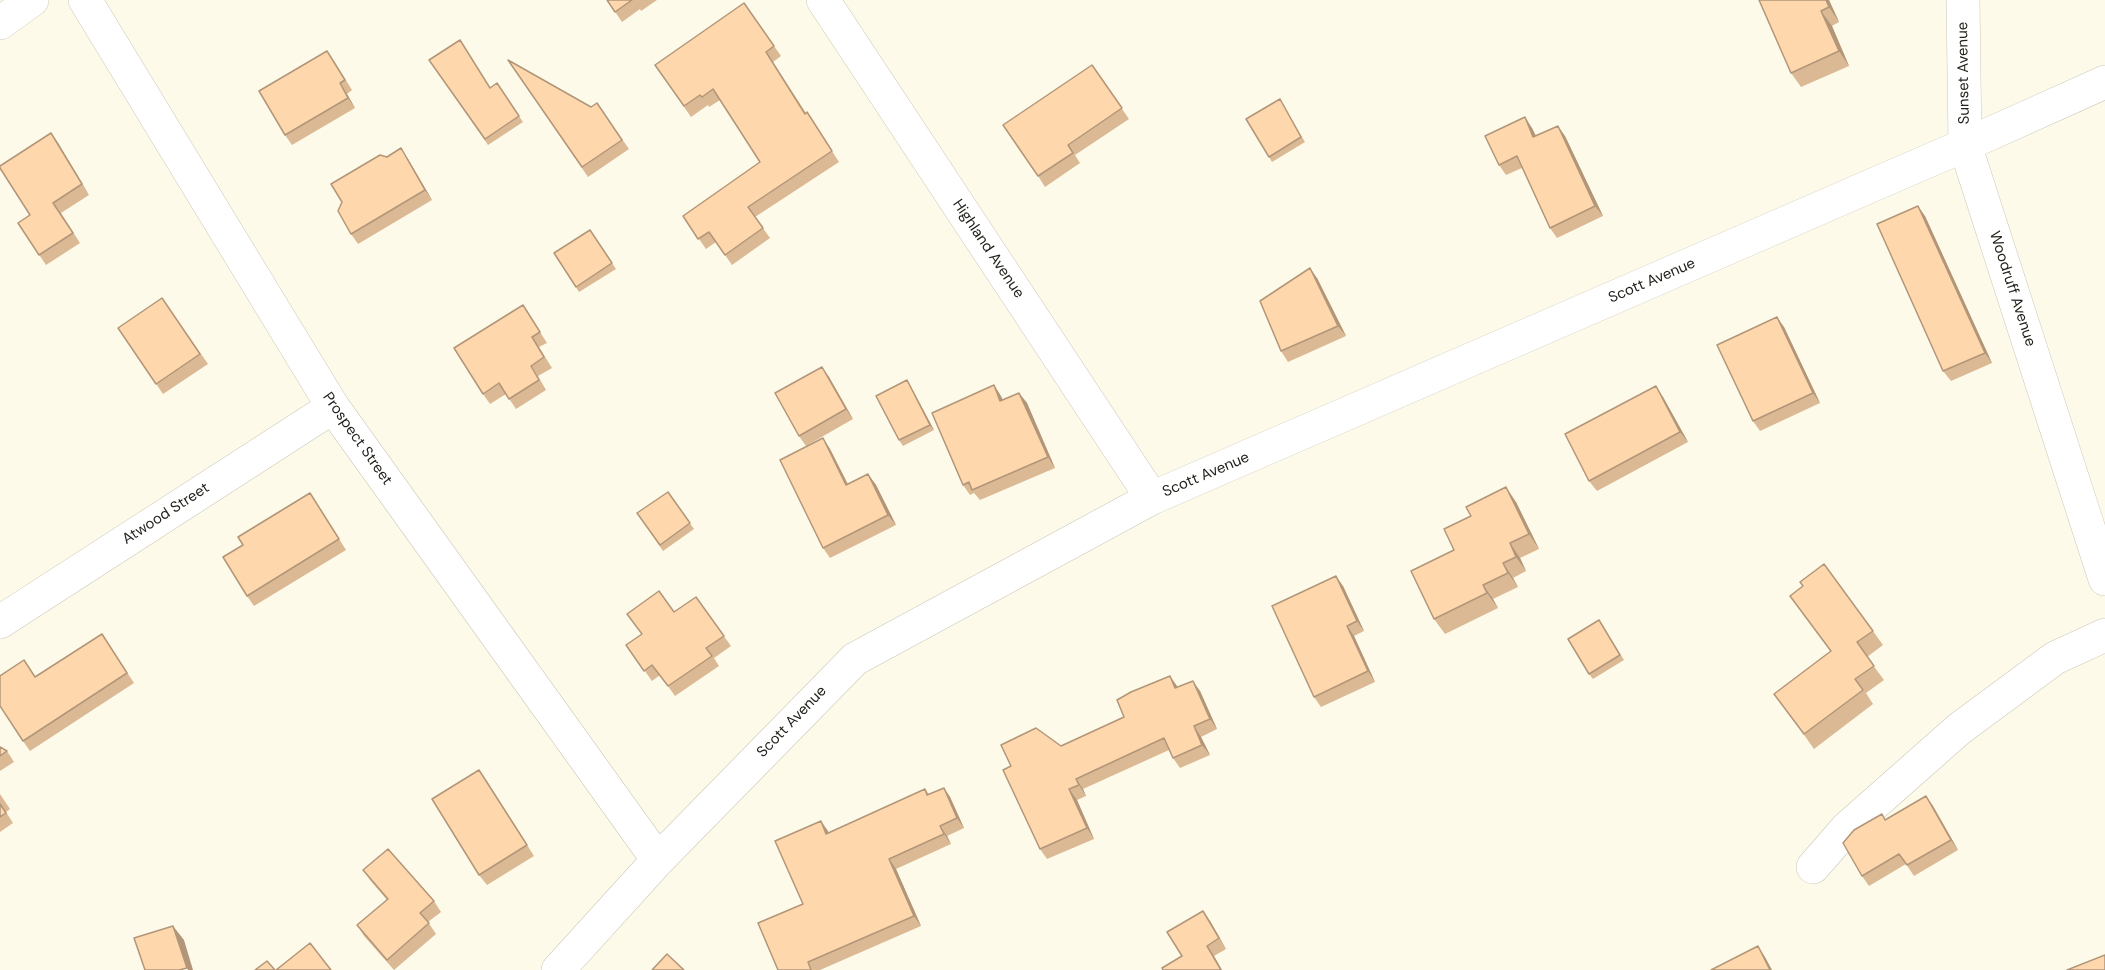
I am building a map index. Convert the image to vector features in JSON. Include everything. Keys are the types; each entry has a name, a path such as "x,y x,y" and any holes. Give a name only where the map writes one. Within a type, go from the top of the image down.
{"street":[{"path":"0,23 32,0"},
{"name":"Prospect Street","path":"85,0 333,407 658,860"},
{"name":"Highland Avenue","path":"823,0 1152,498"},
{"name":"Sunset Avenue","path":"1963,0 1965,145"},
{"path":"1965,145 2105,82"},
{"name":"Scott Avenue","path":"558,970 658,860 855,659 1152,498 1965,145"},
{"name":"Woodruff Avenue","path":"1965,145 2105,579"},
{"name":"Atwood Street","path":"0,622 333,407"},
{"path":"1813,867 1847,828 1959,729 2055,658 2105,635"}],"building":[{"path":"607,0 632,0 615,12"},
{"path":"1759,0 1826,0 1829,7 1821,11 1839,51 1791,73"},
{"path":"744,3 774,46 766,52 805,114 807,112 832,151 748,207 763,228 725,255 709,232 698,239 683,216 760,162 713,89 684,106 655,65"},
{"path":"460,40 490,88 497,83 519,116 485,139 429,60"},
{"path":"327,51 345,80 340,83 348,98 285,135 259,91"},
{"path":"508,60 591,107 597,103 622,140 582,167"},
{"path":"1092,65 1122,108 1068,145 1073,153 1038,176 1003,125"},
{"path":"1280,99 1301,137 1269,157 1246,119"},
{"path":"1525,117 1533,137 1558,126 1595,206 1550,228 1517,156 1499,165 1485,136"},
{"path":"51,133 82,184 53,203 73,233 39,255 18,223 30,215 0,166"},
{"path":"401,148 425,190 351,234 338,211 342,202 331,184 380,155 387,157"},
{"path":"1918,206 1985,353 1943,371 1877,224"},
{"path":"590,230 612,263 576,287 554,253"},
{"path":"1310,268 1338,326 1281,351 1260,301"},
{"path":"162,298 200,354 156,384 118,328"},
{"path":"523,305 540,332 532,337 544,357 531,366 539,380 509,399 499,383 483,394 454,348"},
{"path":"1777,317 1813,393 1753,421 1717,345"},
{"path":"822,367 846,409 799,436 775,393"},
{"path":"907,380 930,425 899,440 876,396"},
{"path":"994,385 1000,401 1019,393 1048,457 972,490 969,482 963,485 932,413"},
{"path":"1656,386 1680,432 1589,481 1565,434"},
{"path":"823,438 846,485 868,474 888,515 823,548 780,460"},
{"path":"1506,487 1529,534 1510,543 1516,557 1503,563 1508,573 1483,585 1487,593 1434,619 1411,571 1454,550 1444,529 1471,516 1466,507"},
{"path":"668,492 690,523 660,545 637,513"},
{"path":"310,493 339,539 247,596 223,557 243,545 238,537"},
{"path":"1824,564 1873,631 1857,642 1874,666 1855,679 1863,690 1804,734 1774,694 1831,651 1790,596 1803,586 1800,582"},
{"path":"1336,576 1357,621 1347,626 1368,671 1314,697 1272,606"},
{"path":"659,591 674,612 696,597 724,636 706,648 712,656 668,686 652,665 644,671 626,645 642,634 627,614"},
{"path":"1599,620 1620,655 1589,674 1568,639"},
{"path":"102,634 127,673 23,741 0,706 0,676 24,660 35,677"},
{"path":"1170,676 1175,688 1193,681 1210,719 1194,726 1202,745 1173,758 1164,738 1076,779 1079,785 1069,789 1087,828 1040,849 1003,770 1011,766 1001,745 1036,728 1061,746 1124,717 1117,700"},
{"path":"0,747 7,751 0,756"},
{"path":"479,770 527,845 479,875 432,799"},
{"path":"944,788 957,818 940,826 944,834 889,859 914,916 808,962 811,970 778,970 758,923 803,904 775,841 821,821 826,834 925,789 927,795"},
{"path":"1926,796 1951,840 1907,865 1899,854 1862,876 1843,843 1854,830 1882,814 1885,820"},
{"path":"0,804 6,813 0,817"},
{"path":"388,849 434,901 420,913 429,923 387,960 357,925 388,899 363,870"},
{"path":"1203,911 1219,938 1207,946 1221,970 1163,970 1162,968 1182,956 1167,932"},
{"path":"173,926 187,968 145,970 134,938"},
{"path":"310,943 331,970 276,970"},
{"path":"1758,946 1770,970 1711,970"},
{"path":"667,954 684,970 652,970"},
{"path":"2105,955 2105,970 2067,970"},
{"path":"267,961 275,970 255,970"}]}
